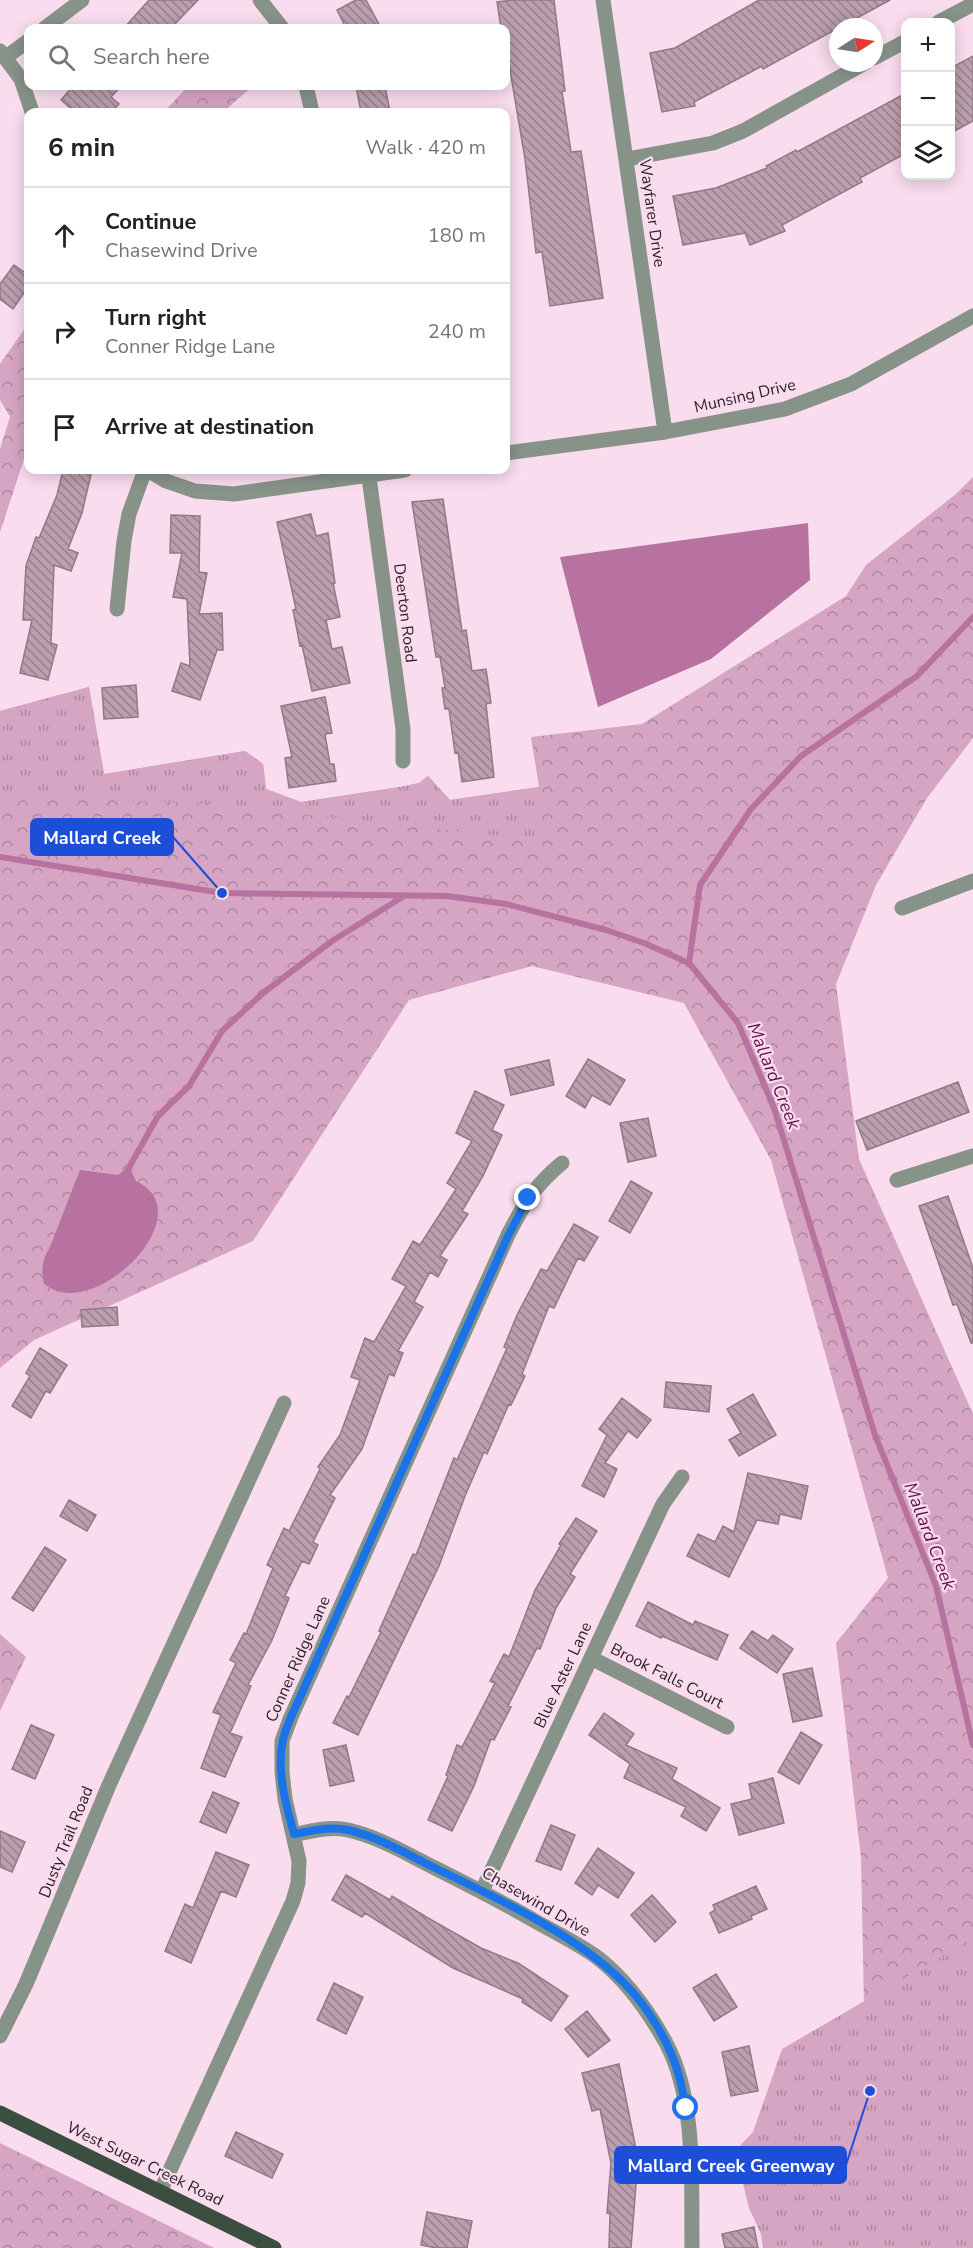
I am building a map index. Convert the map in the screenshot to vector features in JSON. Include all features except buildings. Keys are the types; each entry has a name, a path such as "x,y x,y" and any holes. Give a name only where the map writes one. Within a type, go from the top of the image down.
{"main road":[{"name":"West Sugar Creek Road","path":"0,2113 274,2248"}],"street":[{"path":"50,24 82,0"},
{"path":"260,0 279,24"},
{"name":"Wayfarer Drive","path":"603,0 665,432"},
{"path":"947,18 973,4"},
{"path":"24,43 3,54 21,79 24,88"},
{"path":"883,53 901,44"},
{"path":"627,159 713,143 743,130 849,72"},
{"path":"25,90 31,108"},
{"path":"307,90 311,108"},
{"name":"Munsing Drive","path":"510,452 665,432 785,409 850,384 973,316"},
{"path":"117,609 123,541 129,514 145,474"},
{"path":"154,474 166,481 195,491 234,494 356,474"},
{"name":"Deerton Road","path":"368,474 403,729 403,761"},
{"path":"902,908 973,881"},
{"path":"897,1180 973,1156"},
{"name":"Conner Ridge Lane","path":"160,2192 293,1901 298,1883 299,1861 285,1799 282,1772 282,1741 291,1717 508,1236 528,1198 562,1163"},
{"name":"Dusty Trail Road","path":"0,2036 26,1984 109,1785 284,1403"},
{"name":"Blue Aster Lane","path":"482,1891 663,1504 682,1476"},
{"name":"Brook Falls Court","path":"591,1658 727,1727"},
{"name":"Chasewind Drive","path":"294,1834 331,1828 347,1830 376,1839 482,1891 566,1938 598,1959 627,1985 666,2043 677,2069 686,2108 690,2148 692,2248"}],"green space":[{"path":"184,90 248,90 228,108 168,108"},
{"path":"24,330 24,459 0,532 0,449 10,417 0,400 0,364"},
{"path":"973,477 973,738 927,798 876,885 836,984 859,1159 973,1414 973,2248 864,2004 861,1858 836,1643 888,1578 771,1160 684,1003 532,966 409,1000 253,1241 34,1340 0,1368 0,711 89,687 104,774 245,751 263,764 266,789 301,802 400,787 419,783 428,776 450,800 539,787 531,737 642,724 846,596 866,565 956,494"},
{"path":"89,687 104,774 245,751 263,764 266,789 301,802 400,787 419,783 428,776 450,800 539,787 547,841 212,804 0,796 0,711"},
{"path":"0,1634 26,1657 0,1711"},
{"path":"973,1938 973,2248 763,2248 761,2234 749,2208 735,2151 753,2132 782,2049"},
{"path":"0,2143 214,2248 0,2248"}],"shaded area":[{"path":"808,523 810,580 711,659 598,707 560,557"},
{"path":"129,1166 136,1181 153,1195 158,1212 153,1232 142,1252 104,1283 82,1292 61,1292 44,1284 42,1269 45,1256 80,1170 118,1175"}],"waterway":[{"path":"689,963 700,885 751,809 801,756 917,676 973,617"},
{"name":"Mallard Creek","path":"0,857 222,893 447,896 506,904 606,930 644,943 689,963 738,1023 774,1108 875,1435 936,1586 973,1745"},
{"path":"127,1171 158,1116 189,1086 222,1031 263,993 332,941 404,896"}],"place":[{"name":"Mallard Creek","path":"222,893"},
{"name":"Mallard Creek Greenway","path":"870,2091"}],"route":[{"path":"528,1198 508,1236 291,1717 282,1741 285,1799 294,1834 331,1828 347,1830 376,1839 482,1891 566,1938 598,1959 627,1985 666,2043 677,2069 686,2108"}]}
